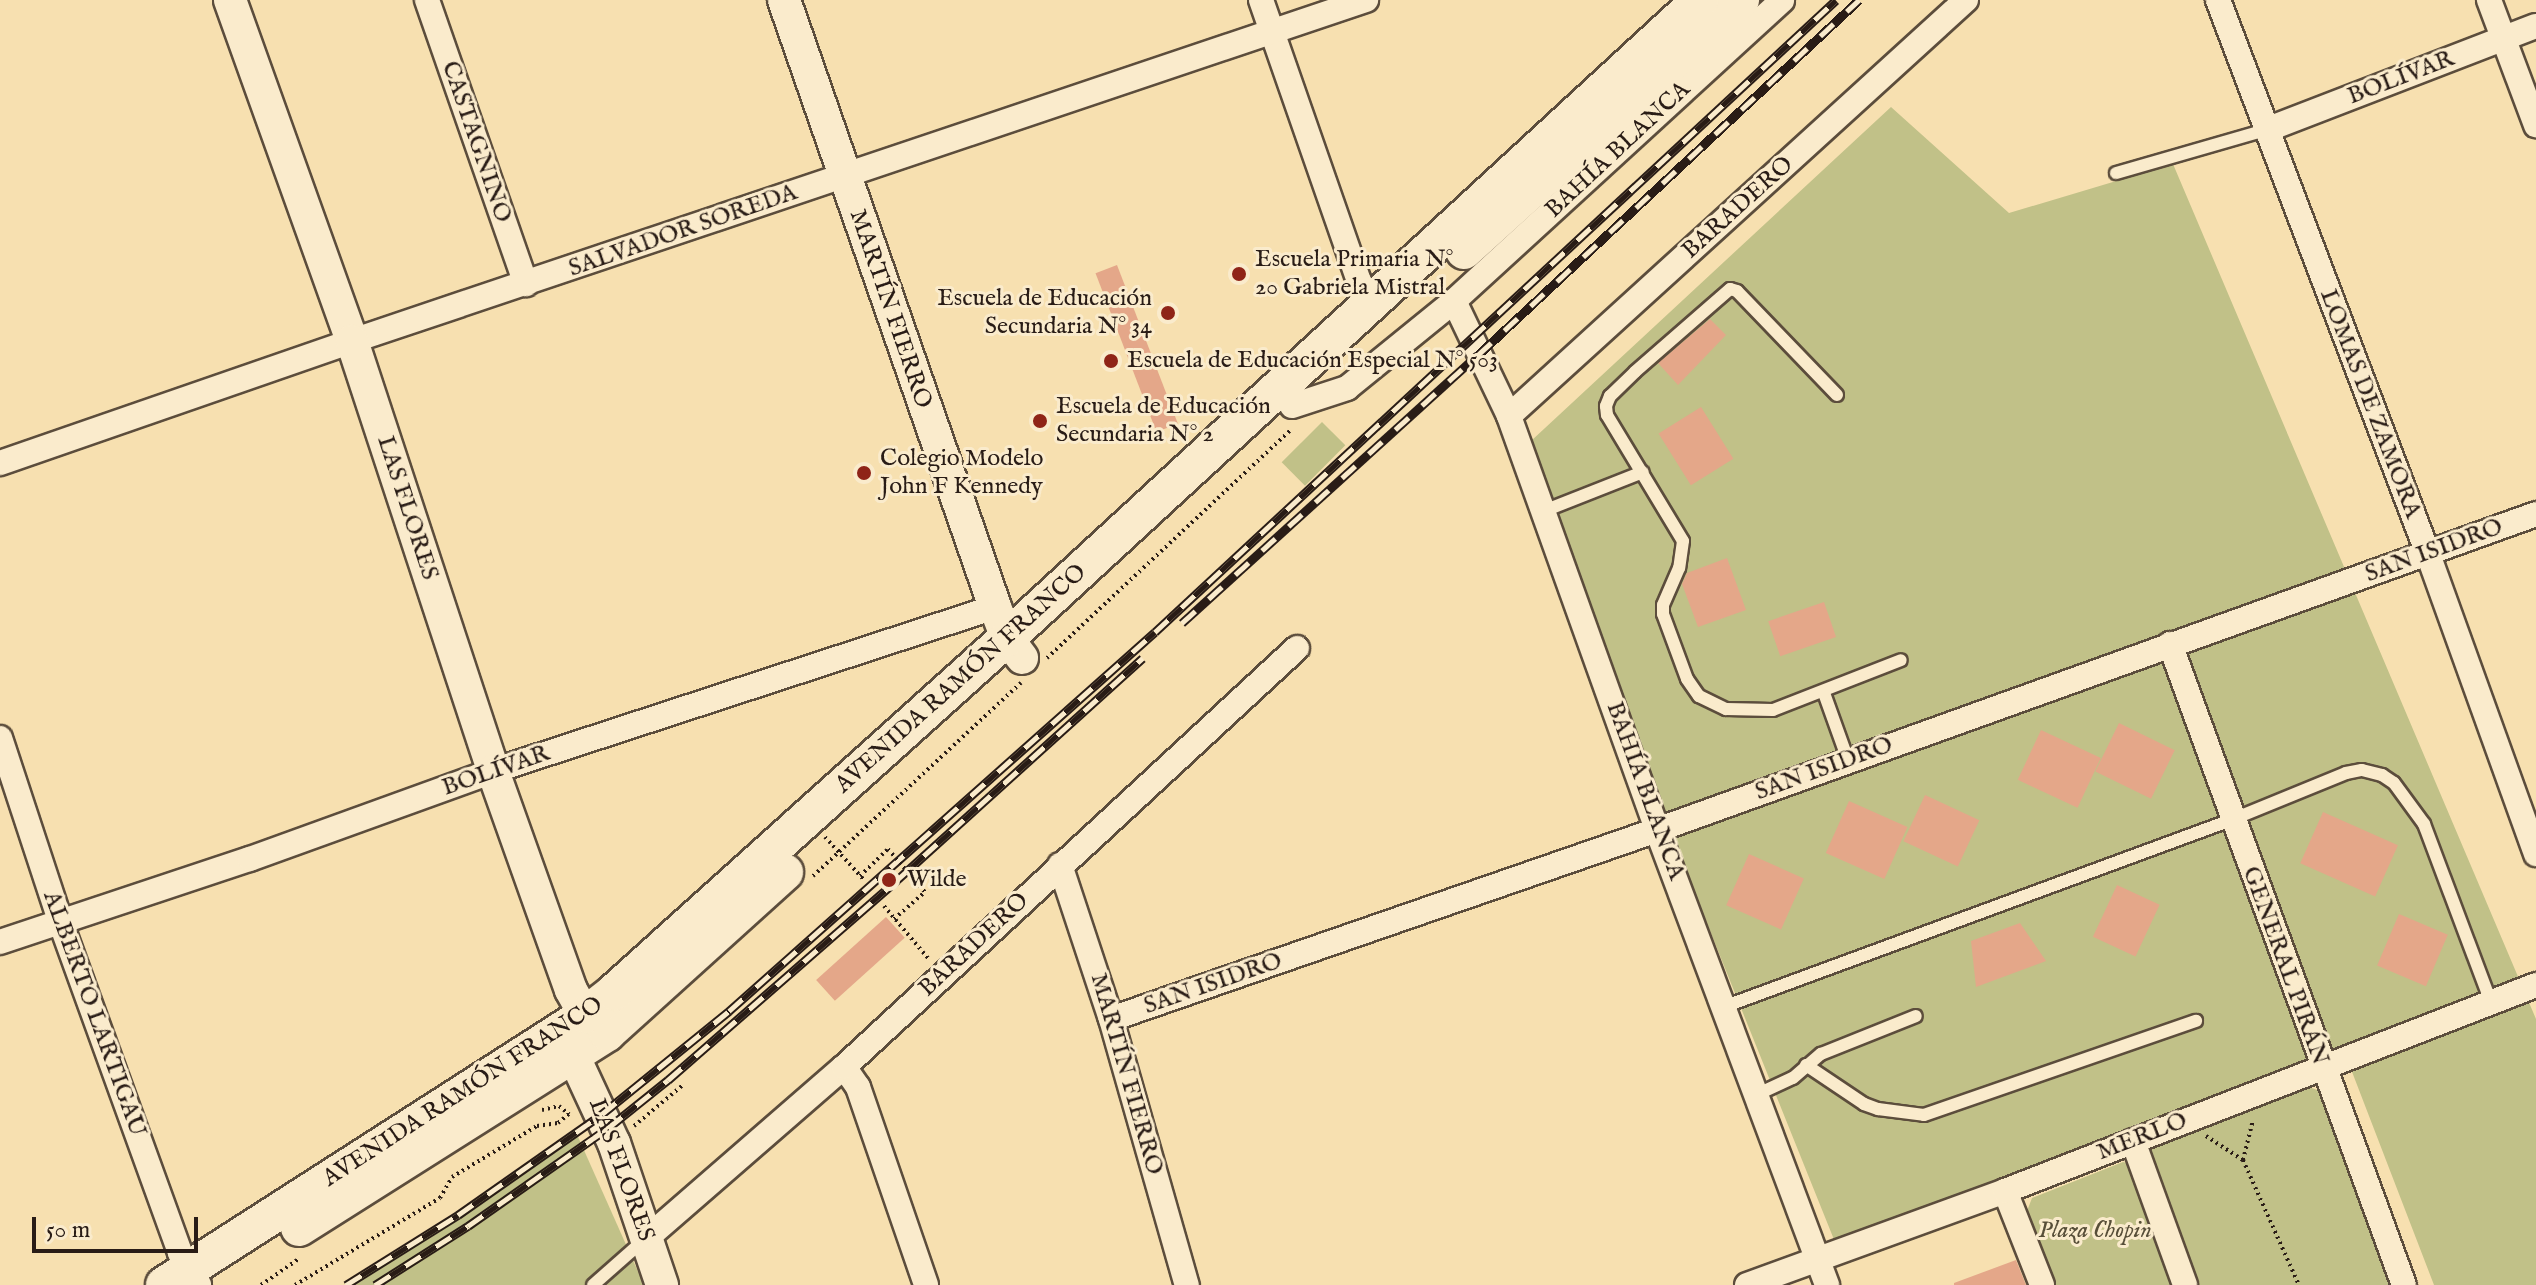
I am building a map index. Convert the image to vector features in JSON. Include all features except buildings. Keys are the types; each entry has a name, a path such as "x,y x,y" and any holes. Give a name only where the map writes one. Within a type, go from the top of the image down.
{"main road":[{"name":"AVENIDA RAMÓN FRANCO","path":"190,1281 574,1057 832,844 1018,649 1370,304 1700,0"},
{"name":"AVENIDA RAMÓN FRANCO","path":"190,1281 585,1015 1295,414 1742,0"}],"street":[{"name":"LAS FLORES","path":"230,0 352,341 493,771 571,990 585,1015"},
{"name":"CASTAGNINO","path":"427,0 526,284"},
{"name":"MARTÍN FIERRO","path":"784,0 844,176 1018,649"},
{"path":"1261,0 1370,304"},
{"name":"SALVADOR SOREDA","path":"0,463 352,341 1366,0"},
{"path":"1731,46 1742,0"},
{"name":"BAHÍA BLANCA","path":"1295,414 1347,388 1454,301 1782,0"},
{"name":"BARADERO","path":"1509,416 1966,0"},
{"name":"LOMAS DE ZAMORA","path":"2218,0 2428,554 2536,854"},
{"path":"2489,0 2536,125"},
{"name":"BOLÍVAR","path":"2266,130 2536,26"},
{"name":"BAHÍA BLANCA","path":"1454,301 1509,416 1657,830 1726,1006 1827,1285"},
{"name":"SAN ISIDRO","path":"1111,1019 1657,830 2536,514"},
{"name":"GENERAL PIRÁN","path":"2170,644 2231,820 2404,1285"},
{"name":"BARADERO","path":"647,1238 844,1067 1297,648"},
{"name":"BOLÍVAR","path":"0,942 250,859 493,771 1018,649"},
{"name":"ALBERTO LARTIGAU","path":"0,738 60,921 190,1281"},
{"name":"MARTÍN FIERRO","path":"1060,865 1111,1019 1187,1285"},
{"name":"MERLO","path":"1747,1285 2005,1191 2536,985"},
{"name":"LAS FLORES","path":"574,1057 614,1143 662,1285"},
{"path":"844,1067 858,1087 926,1285"},
{"path":"2133,1141 2185,1285"},
{"path":"2005,1191 2042,1285"}],"lane":[{"path":"2116,173 2266,130"},
{"path":"1837,395 1737,291 1730,289 1610,396 1607,415 1683,541 1679,568 1663,605 1663,614 1687,679 1699,696 1726,709 1760,712 1824,693 1901,660"},
{"path":"1544,511 1643,472"},
{"path":"1824,693 1848,760"},
{"path":"1726,1006 2231,820 2346,773 2362,770 2382,775 2394,783 2424,824 2491,1002"},
{"path":"1758,1094 1793,1078 1821,1054 1916,1016"},
{"path":"1806,1065 1864,1104 1924,1115 2196,1021"},
{"path":"593,1285 647,1238"}],"path":[{"path":"805,883 832,844 1018,649 1295,414"},
{"path":"832,844 862,878 888,849 925,892 894,919"},
{"path":"884,906 943,974"},
{"path":"614,1143 684,1084"},
{"path":"2243,1160 2260,1091"},
{"path":"295,1285 440,1198 452,1177 537,1126 558,1123 593,1094"},
{"path":"2184,1121 2243,1160 2299,1285"}],"green space":[{"path":"1891,107 2009,213 2173,164 2536,1019 2536,1285 2434,1285 2349,1064 1841,1257 1518,453"},
{"path":"1322,422 1345,445 1305,486 1282,462"},
{"path":"2309,1087 2323,1092 2393,1285 2197,1285 2149,1152 2156,1143"},
{"path":"575,1130 644,1285 350,1285"},
{"name":"Plaza Chopin","path":"2123,1162 2130,1164 2175,1285 2055,1285 2027,1211 2032,1198"}],"railway":[{"path":"346,1285 458,1215 602,1114 729,1011 1155,632 1836,0"},
{"path":"1182,623 1478,355 1859,0"},
{"path":"375,1285 468,1226 608,1128 668,1080 897,880 1143,658"}],"place":[{"name":"Escuela Primaria N° 20 Gabriela Mistral","path":"1239,274"},
{"name":"Escuela de Educación Secundaria N° 34","path":"1168,313"},
{"name":"Escuela de Educación Especial N° 503","path":"1111,361"},
{"name":"Escuela de Educación Secundaria N° 2","path":"1040,421"},
{"name":"Colegio Modelo John F Kennedy","path":"864,473"},
{"name":"Wilde","path":"889,880"}]}
